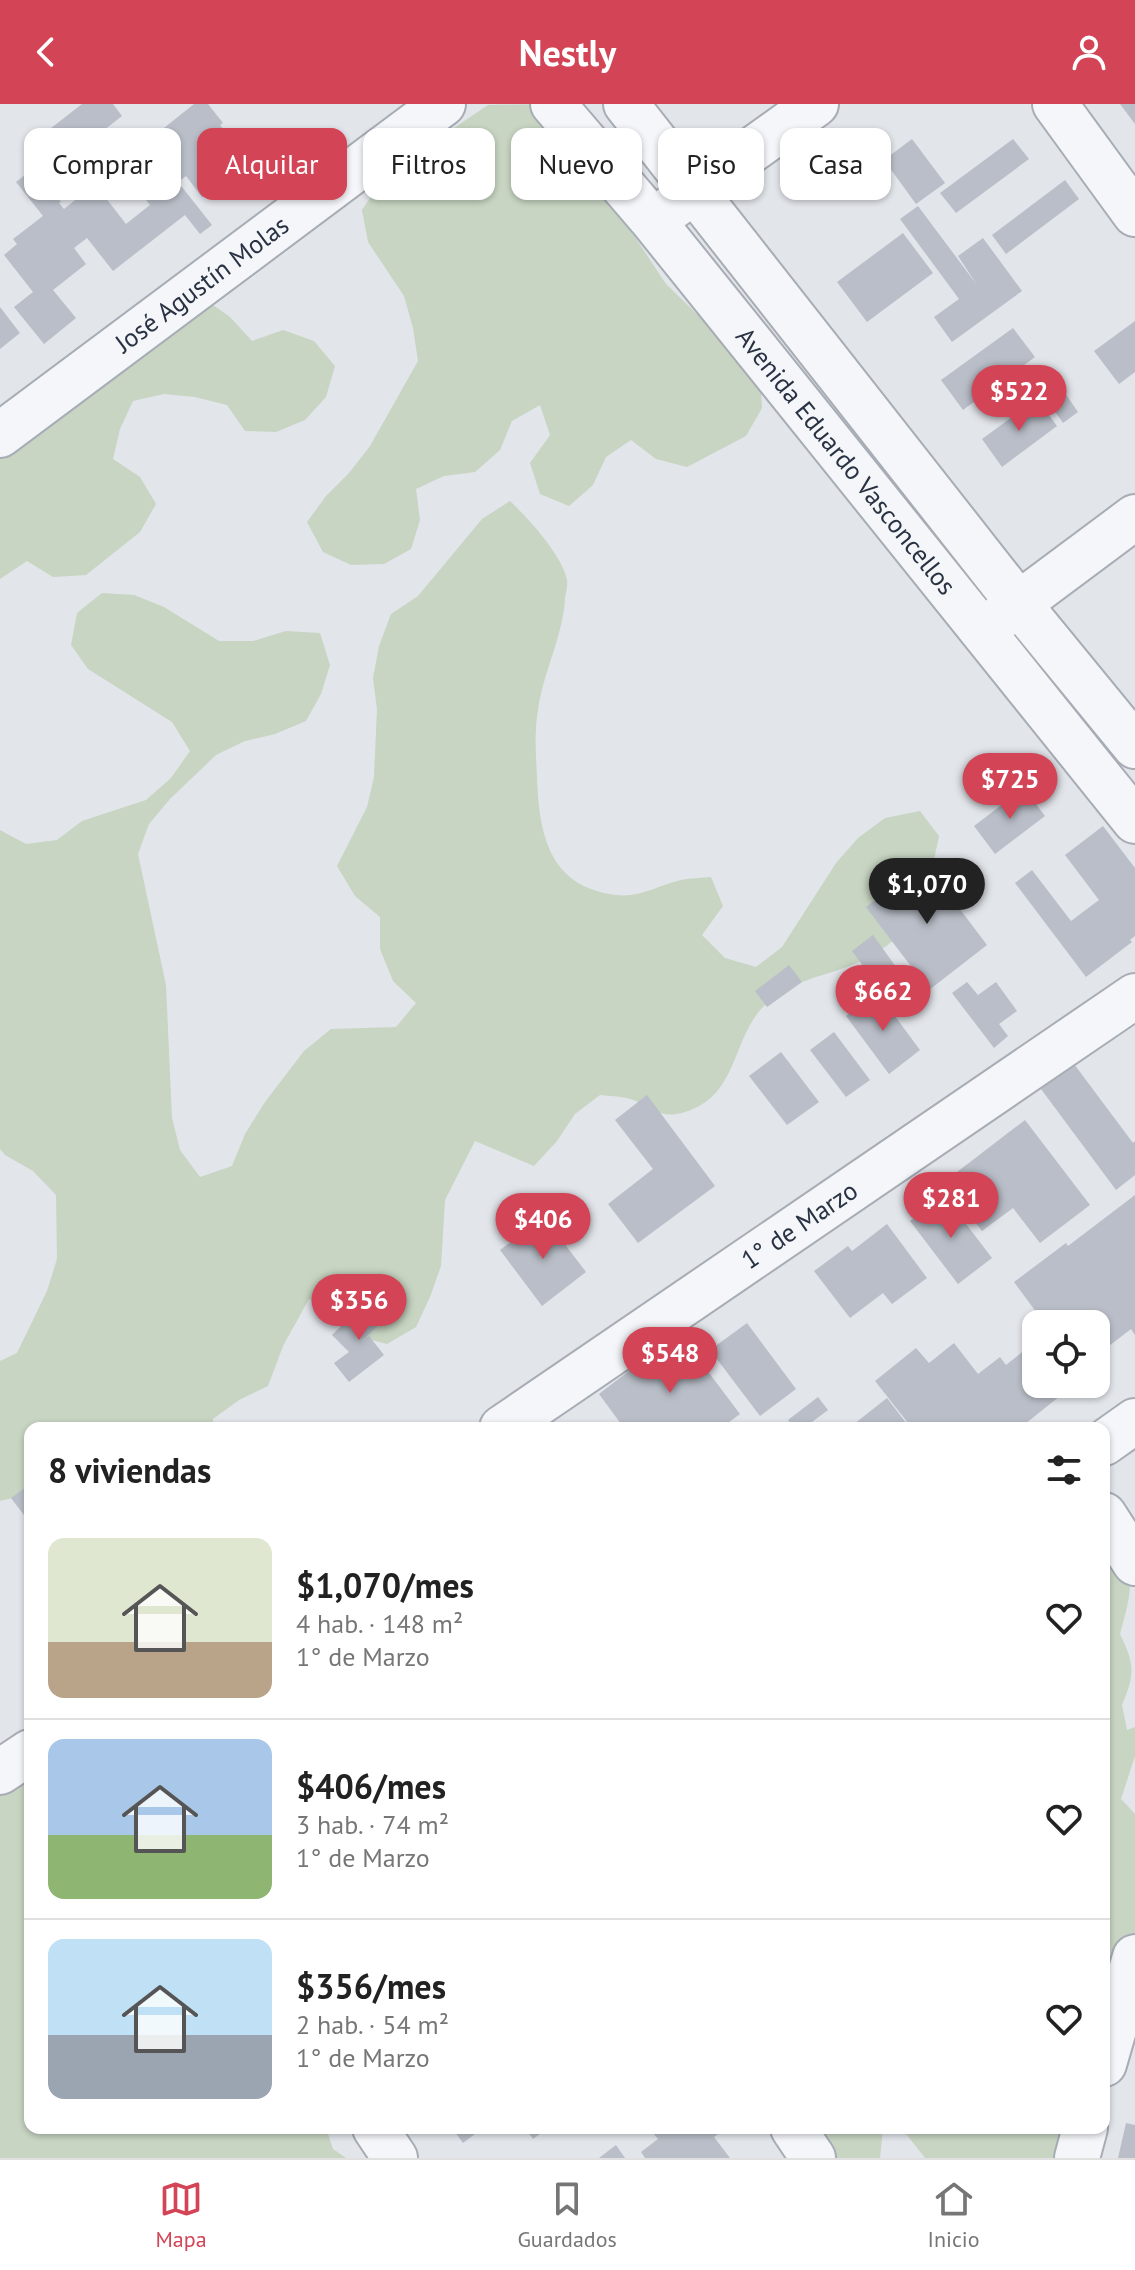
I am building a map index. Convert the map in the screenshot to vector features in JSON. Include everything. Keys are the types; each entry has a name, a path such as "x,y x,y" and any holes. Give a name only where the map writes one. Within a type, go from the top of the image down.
{"street":[{"name":"José Agustín Molas","path":"0,435 443,104"},
{"name":"Avenida Eduardo Vasconcellos","path":"553,104 653,221 1135,821"},
{"name":"Avenida Eduardo Vasconcellos","path":"626,104 658,146"},
{"path":"764,141 816,104"},
{"path":"1055,104 1135,214"},
{"path":"653,221 682,200"},
{"name":"Avenida Eduardo Vasconcellos","path":"699,200 1135,746"},
{"path":"982,632 1135,517"},
{"name":"1° de Marzo","path":"511,1422 1135,996"},
{"path":"1110,1439 1135,1421"},
{"path":"1110,1524 1135,1563"},
{"path":"0,1772 24,1756"},
{"path":"1110,2043 1135,1957"},
{"path":"379,2134 395,2158"},
{"path":"797,2134 813,2158"},
{"path":"1077,2158 1083,2134"}],"green space":[{"path":"546,104 565,119 570,128 511,128 511,200 613,200 666,284 760,375 762,408 746,436 687,467 656,459 631,440 606,457 593,485 569,506 540,494 530,463 550,435 540,405 512,421 500,450 475,472 444,476 416,489 420,520 411,549 384,564 351,565 323,552 307,522 370,446 418,361 404,296 368,242 362,210 369,200 495,200 495,128 454,128 488,105"},
{"path":"203,298 230,317 252,341 283,330 314,341 335,366 326,397 305,420 276,432 245,431 227,405 195,397 164,394 133,401 120,429 113,459 140,477 156,504 140,532 86,575 53,577 27,561 0,579 0,445 105,385 130,357"},
{"path":"510,501 552,548 567,580 561,627 541,696 536,736 541,819 545,838 562,869 593,890 616,895 633,895 681,880 711,877 723,906 702,935 725,958 756,967 782,947 836,863 858,838 885,818 920,811 939,836 918,907 895,939 878,952 794,985 764,1006 746,1032 719,1089 693,1109 665,1114 630,1099 600,1095 575,1114 557,1141 534,1166 475,1141 445,1200 441,1266 416,1327 387,1344 356,1336 339,1310 309,1299 283,1346 268,1386 239,1400 213,1422 24,1422 24,1495 0,1501 0,1361 17,1353 47,1291 57,1259 56,1195 33,1171 0,1149 0,830 26,844 57,840 82,821 146,800 171,778 190,751 172,722 88,669 71,645 77,613 102,593 134,595 164,607 219,641 253,641 286,631 320,633 330,665 321,694 306,721 275,734 245,741 216,755 149,824 138,854 166,985 172,1118 180,1150 200,1177 232,1166 245,1134 265,1102 304,1051 331,1029 396,1027 416,1003 393,981 380,949 380,917 355,896 337,866 367,807 374,777 377,709 373,678 379,646 391,614 418,596 482,519"},
{"path":"1110,1539 1127,1569 1130,1589 1120,1634 1132,1670 1122,1705 1127,1730 1135,1727 1135,1756 1121,1799 1135,1814 1135,1972 1110,1979"},
{"path":"24,1750 24,2134 328,2134 333,2149 346,2158 0,2158 0,1772"},
{"path":"798,2134 882,2134 880,2158 809,2158"},
{"path":"1077,2134 1059,2158 925,2158 907,2135"}],"building":[{"path":"82,104 113,104 122,116 107,128 51,128"},
{"path":"194,104 208,104 223,123 220,125 222,128 197,128 197,190 186,176 181,180 181,128 164,128"},
{"path":"1120,104 1135,104 1135,124"},
{"path":"912,139 945,183 916,204 891,170 891,155"},
{"path":"1013,139 1029,159 956,213 940,193"},
{"path":"24,176 24,192 16,182"},
{"path":"1065,180 1079,199 1006,254 992,235"},
{"path":"181,186 212,225 200,234 185,215 113,271 87,238 74,248 86,264 53,290 76,318 44,344 14,307 33,292 4,255 17,244 13,239 43,216 30,200 59,200 64,209 75,200 107,200 126,224 150,205 146,200 181,200"},
{"path":"918,206 977,285 958,256 983,238 1022,291 952,342 934,317 959,299 900,219"},
{"path":"903,233 933,273 867,322 837,282"},
{"path":"0,307 20,333 0,349"},
{"path":"1135,321 1135,372 1119,384 1094,351"},
{"path":"1013,328 1035,357 963,410 941,380"},
{"path":"1060,386 1078,412 1063,423 1045,397"},
{"path":"1037,399 1057,426 1002,467 982,439"},
{"path":"1024,788 1045,816 995,854 974,826"},
{"path":"1103,826 1135,868 1135,936 1130,940 1132,942 1086,977 1015,883 1032,870 1071,921 1099,900 1065,855"},
{"path":"925,863 987,945 929,990 866,907"},
{"path":"873,935 896,967 875,982 852,951"},
{"path":"789,965 802,982 767,1007 755,991"},
{"path":"967,982 978,995 996,982 1017,1011 999,1024 1008,1036 994,1048 952,993"},
{"path":"877,992 920,1050 889,1074 846,1016"},
{"path":"834,1032 870,1080 846,1097 810,1050"},
{"path":"781,1052 819,1102 787,1125 749,1076"},
{"path":"1074,1064 1133,1143 1135,1141 1135,1175 1116,1190 1041,1089"},
{"path":"647,1095 715,1186 638,1243 608,1204 653,1169 615,1120"},
{"path":"1025,1120 1090,1205 1040,1243 1013,1208 982,1231 944,1182"},
{"path":"944,1195 992,1258 958,1284 910,1221"},
{"path":"1135,1195 1135,1335 1131,1329 1110,1345 1110,1310 1035,1310 1014,1282 1066,1243 1068,1246"},
{"path":"544,1217 586,1272 542,1306 500,1250"},
{"path":"887,1224 927,1278 892,1304 883,1293 850,1318 814,1271 848,1246 852,1251"},
{"path":"366,1301 385,1319 360,1343 369,1336 384,1355 349,1382 334,1363 349,1352 332,1335"},
{"path":"747,1323 796,1389 760,1416 710,1350"},
{"path":"685,1341 740,1414 729,1422 620,1422 599,1394 647,1357 653,1365"},
{"path":"954,1343 978,1374 1000,1357 1006,1365 1022,1352 1022,1398 1058,1398 1028,1422 907,1422 875,1381 916,1348 929,1363"},
{"path":"818,1397 828,1410 812,1422 788,1420"},
{"path":"887,1398 905,1422 857,1422"},
{"path":"24,1488 24,1515 11,1498"},
{"path":"1126,2123 1135,2125 1135,2158 1118,2158"},
{"path":"456,2134 475,2134 463,2143"},
{"path":"654,2134 718,2134 714,2137 730,2158 645,2158 641,2152 658,2139"},
{"path":"616,2145 625,2158 599,2158"}]}
